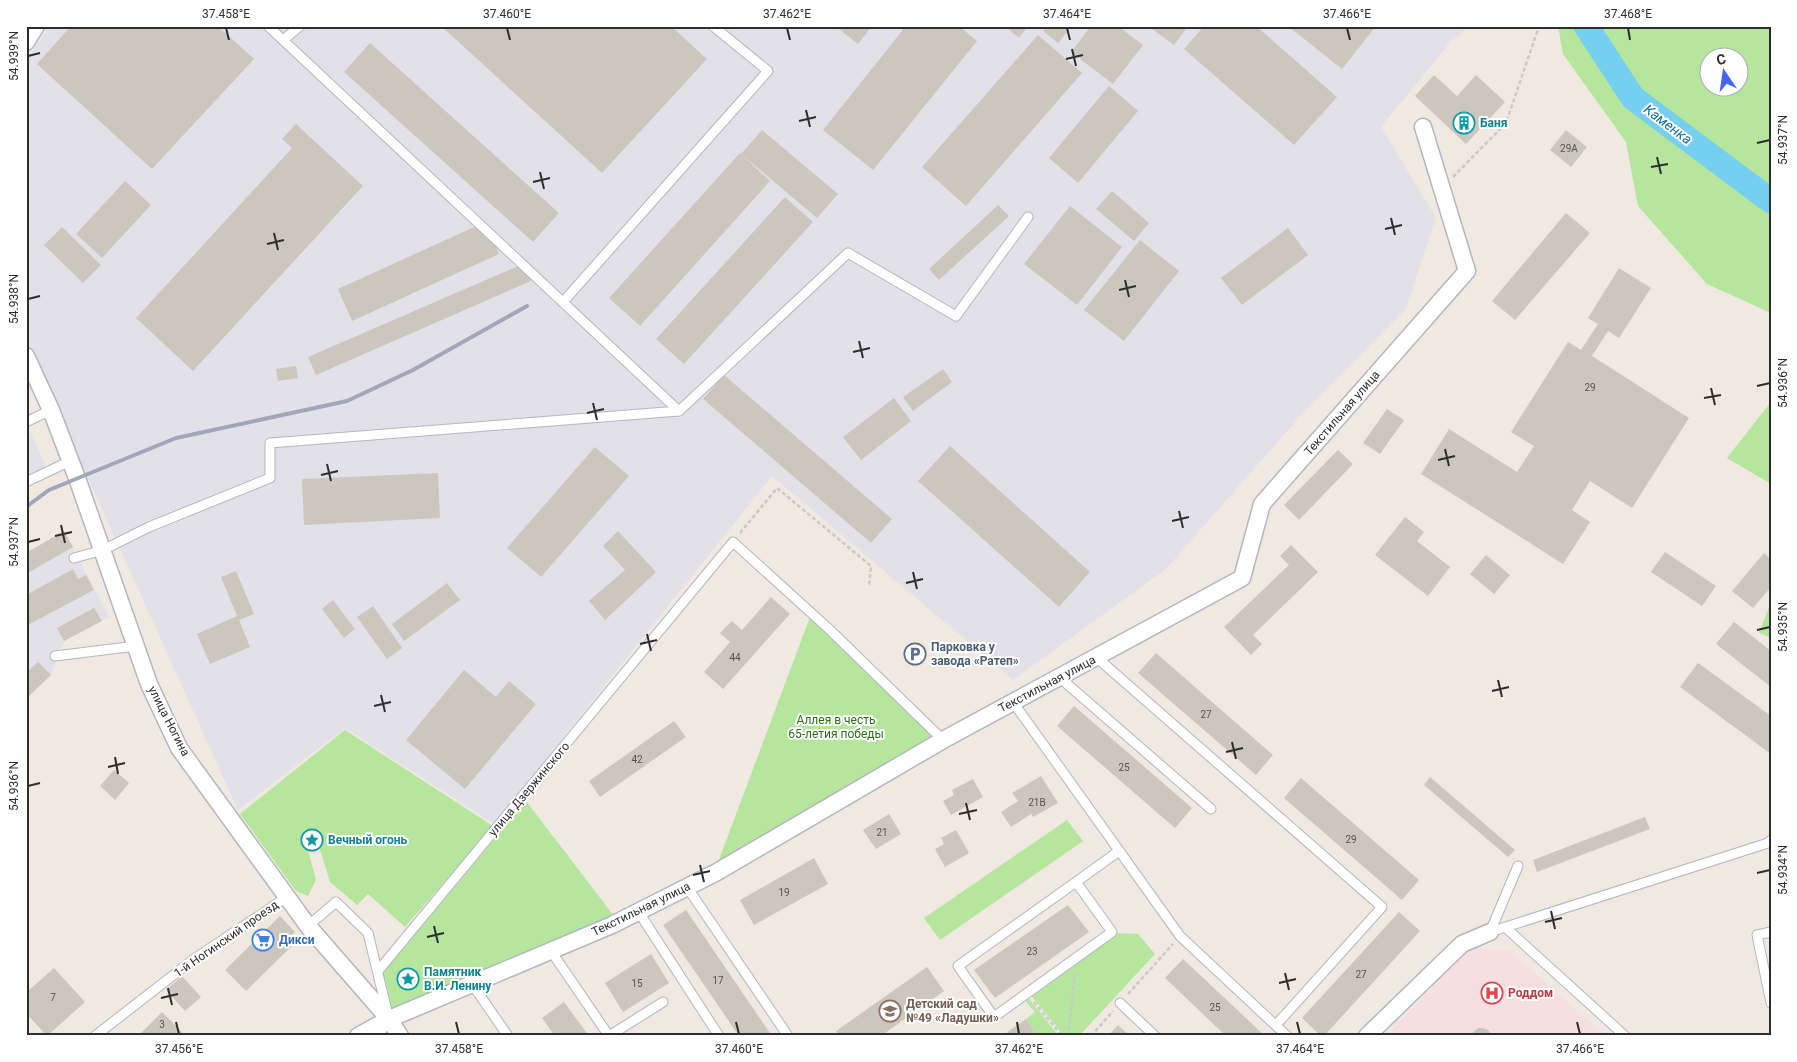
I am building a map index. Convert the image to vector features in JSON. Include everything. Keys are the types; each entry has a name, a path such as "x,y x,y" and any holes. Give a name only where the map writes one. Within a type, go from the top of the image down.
{"street":[{"path":"26,42 36,26"},
{"name":"Текстильная улица","path":"389,1019 638,912 717,872 944,740 1242,578 1262,504 1467,271 1423,127"},
{"name":"улица Ногина","path":"26,356 51,410 70,460 149,684 180,748 308,926 389,1019 400,1036"},
{"path":"1367,1036 1462,944 1498,930"},
{"path":"358,1036 389,1019"}],"lane":[{"path":"268,26 679,411"},
{"path":"283,40 300,26"},
{"path":"563,302 768,71 713,26"},
{"path":"74,558 103,550 149,527 270,478 270,443 679,411 848,254 956,316 1028,217"},
{"path":"26,422 51,410"},
{"path":"26,481 70,460"},
{"path":"733,542 829,629 944,740"},
{"name":"улица Дзержинского","path":"378,971 733,542"},
{"path":"55,656 136,646"},
{"path":"1096,657 1382,907 1276,1025"},
{"path":"1059,677 1211,809"},
{"path":"1013,702 1180,936 1287,1036"},
{"path":"1498,930 1770,844"},
{"path":"1076,882 1112,932 994,1016 958,966 1076,882 1120,851"},
{"path":"1498,930 1518,866"},
{"path":"687,887 788,1036"},
{"name":"1-й Ногинский проезд","path":"94,1036 194,959 287,897"},
{"path":"308,926 336,902 368,933 389,1019 378,1036"},
{"path":"638,912 719,1036"},
{"path":"1498,930 1625,1036"},
{"path":"1771,932 1756,935 1771,1003"},
{"path":"550,950 609,1036 663,1002"},
{"path":"472,984 508,1036"},
{"path":"1120,1003 1155,1036"}],"path":[{"path":"1442,188 1506,123 1539,26"},
{"path":"733,542 777,488 871,566 869,587"},
{"path":"1091,1036 1180,936"},
{"path":"1068,1036 1077,957"},
{"path":"1027,993 1062,1036"}],"shaded area":[{"path":"50,26 1469,26 1452,40 1381,127 1436,218 1406,309 1302,414 1166,569 1013,680 772,476 494,824 345,728 238,810 26,341 26,60"},
{"path":"26,423 47,469 26,489"},
{"path":"64,531 109,617 64,641 51,675 26,699 26,553"},
{"name":"Роддом","path":"1470,948 1509,950 1606,1036 1386,1036"}],"green space":[{"path":"1558,26 1771,26 1771,313 1707,284 1638,206 1626,142 1563,54"},
{"path":"1771,402 1771,484 1727,458"},
{"path":"1771,602 1771,638 1759,633"},
{"name":"Аллея в честь 65-летия победы","path":"810,617 937,739 717,865"},
{"path":"345,730 493,826 405,927 368,894 357,905 330,882 318,843 307,847 316,880 308,896 296,891 240,814"},
{"path":"526,801 617,920 383,1018 382,974"},
{"path":"1067,820 1083,841 940,940 924,918"},
{"path":"1114,933 1138,934 1155,954 1079,1036 1064,1036 1029,993"},
{"path":"1026,995 1059,1036 1037,1036 1026,1019 1035,1012 1023,998"}],"building":[{"path":"71,26 218,26 254,59 152,169 37,64"},
{"path":"441,26 671,26 707,59 602,173"},
{"path":"835,26 872,26 858,44"},
{"path":"906,26 959,26 977,41 873,170 823,130"},
{"path":"1005,26 1028,26 1019,38"},
{"path":"1047,26 1072,26 1058,43 1043,31"},
{"path":"1091,26 1118,26 1143,45 1113,84 1071,52"},
{"path":"1148,26 1188,26 1174,45"},
{"path":"1204,26 1256,26 1337,97 1294,145 1184,49"},
{"path":"1288,26 1376,26 1342,69"},
{"path":"1038,35 1082,73 966,206 922,167"},
{"path":"370,43 559,213 533,242 344,72"},
{"name":"Баня","path":"1434,75 1457,96 1476,75 1505,102 1466,144 1415,96"},
{"path":"1109,86 1138,111 1078,183 1049,158"},
{"path":"296,124 363,186 193,371 136,318 292,148 282,139"},
{"path":"762,130 838,194 817,218 741,154"},
{"path":"1566,130 1587,147 1571,167 1550,150"},
{"path":"740,153 770,181 640,326 609,298"},
{"path":"125,181 151,205 102,258 76,234"},
{"path":"1112,191 1149,223 1134,241 1096,209"},
{"path":"785,197 813,222 684,364 656,339"},
{"path":"998,205 1009,216 939,280 929,269"},
{"path":"1070,206 1122,247 1077,305 1024,264"},
{"path":"1566,213 1590,233 1515,320 1492,301"},
{"path":"485,222 499,254 352,321 338,289"},
{"path":"62,227 101,265 83,283 44,245"},
{"path":"1288,228 1308,255 1242,305 1221,278"},
{"path":"1140,240 1179,271 1124,341 1084,310"},
{"path":"523,264 531,281 316,375 308,357"},
{"path":"1619,268 1651,288 1619,338 1608,331 1592,356 1689,418 1632,508 1590,481 1572,510 1590,522 1563,564 1421,474 1449,429 1517,472 1534,446 1511,432 1568,342 1581,350 1598,324 1588,318"},
{"path":"296,366 298,378 278,381 276,369"},
{"path":"943,369 952,382 913,411 903,397"},
{"path":"724,375 892,519 871,543 703,399"},
{"path":"894,398 911,421 861,460 843,437"},
{"path":"1387,409 1404,420 1380,454 1363,443"},
{"path":"950,446 1090,572 1059,607 918,481"},
{"path":"595,447 629,476 541,577 507,548"},
{"path":"1338,450 1353,464 1299,520 1284,505"},
{"path":"438,473 440,518 304,525 302,479"},
{"path":"1405,517 1424,532 1417,541 1450,567 1428,596 1375,555"},
{"path":"64,531 73,547 26,574 26,553"},
{"path":"618,531 656,572 605,620 589,601 625,570 603,546"},
{"path":"1291,545 1318,572 1253,635 1262,644 1251,655 1224,627 1289,565 1280,556"},
{"path":"1665,552 1716,586 1702,606 1651,572"},
{"path":"1764,553 1771,559 1771,587 1753,608 1732,591"},
{"path":"1486,555 1510,575 1494,594 1470,574"},
{"path":"73,569 78,579 86,575 94,590 26,626 26,595"},
{"path":"236,571 254,614 239,620 250,647 210,664 197,634 237,616 221,577"},
{"path":"447,583 460,600 404,641 392,624"},
{"path":"771,597 790,614 723,689 704,672 730,642 720,633 732,621 742,630"},
{"path":"333,600 355,629 344,638 322,609"},
{"path":"373,606 402,648 387,659 357,617"},
{"path":"94,608 102,621 64,641 57,628"},
{"path":"1734,622 1771,651 1771,687 1716,644"},
{"path":"1156,653 1273,755 1256,775 1138,673"},
{"path":"38,662 51,675 26,699 26,673"},
{"path":"1698,663 1771,716 1771,754 1680,687"},
{"path":"464,670 496,697 509,681 536,704 465,789 406,740"},
{"path":"1074,706 1192,808 1175,828 1057,726"},
{"path":"674,721 686,737 600,797 589,781"},
{"path":"114,770 129,783 115,800 100,786"},
{"path":"1041,776 1058,803 1033,817 1031,814 1011,827 1001,812 1018,801 1012,793"},
{"path":"1430,777 1515,850 1508,857 1424,785"},
{"path":"1301,778 1419,880 1402,900 1284,798"},
{"path":"973,779 983,797 951,815 943,801 954,795 952,790"},
{"path":"889,814 901,834 876,849 863,830"},
{"path":"1645,817 1650,829 1537,872 1533,860"},
{"path":"956,830 969,853 945,867 935,849 944,844 941,838"},
{"path":"814,858 828,884 754,925 740,900"},
{"path":"1068,905 1089,932 995,998 974,970"},
{"path":"686,910 772,1036 739,1036 663,925"},
{"path":"1399,912 1420,931 1324,1036 1321,1036 1302,1018"},
{"path":"280,916 295,932 288,938 294,944 246,991 225,970"},
{"path":"651,954 669,983 623,1012 605,983"},
{"path":"1183,959 1265,1036 1226,1036 1165,978"},
{"name":"Детский сад №49 «Ладушки»","path":"927,967 944,991 881,1036 839,1036 836,1031"},
{"path":"54,968 85,1002 47,1036 26,1013 26,993"},
{"path":"182,976 201,997 185,1011 166,990"},
{"path":"564,1002 589,1036 555,1036 542,1018"},
{"path":"162,1012 186,1036 138,1036"},
{"path":"1026,1019 1037,1036 1010,1036 1007,1032"},
{"path":"1118,1025 1130,1036 1108,1036"},
{"path":"1478,1028 1488,1030 1493,1036 1469,1036"}],"waterway":[{"name":"Каменка","path":"1586,26 1633,98 1771,201"}],"railway":[{"path":"26,507 49,490 176,438 347,401 413,370 527,306"}],"place":[{"name":"Баня","path":"1464,123"},
{"name":"Парковка у завода «Ратеп»","path":"915,654"},
{"name":"Вечный огонь","path":"312,840"},
{"name":"Дикси","path":"263,940"},
{"name":"Памятник В.И. Ленину","path":"408,979"},
{"name":"Роддом","path":"1492,993"},
{"name":"Детский сад №49 «Ладушки»","path":"890,1011"}]}
